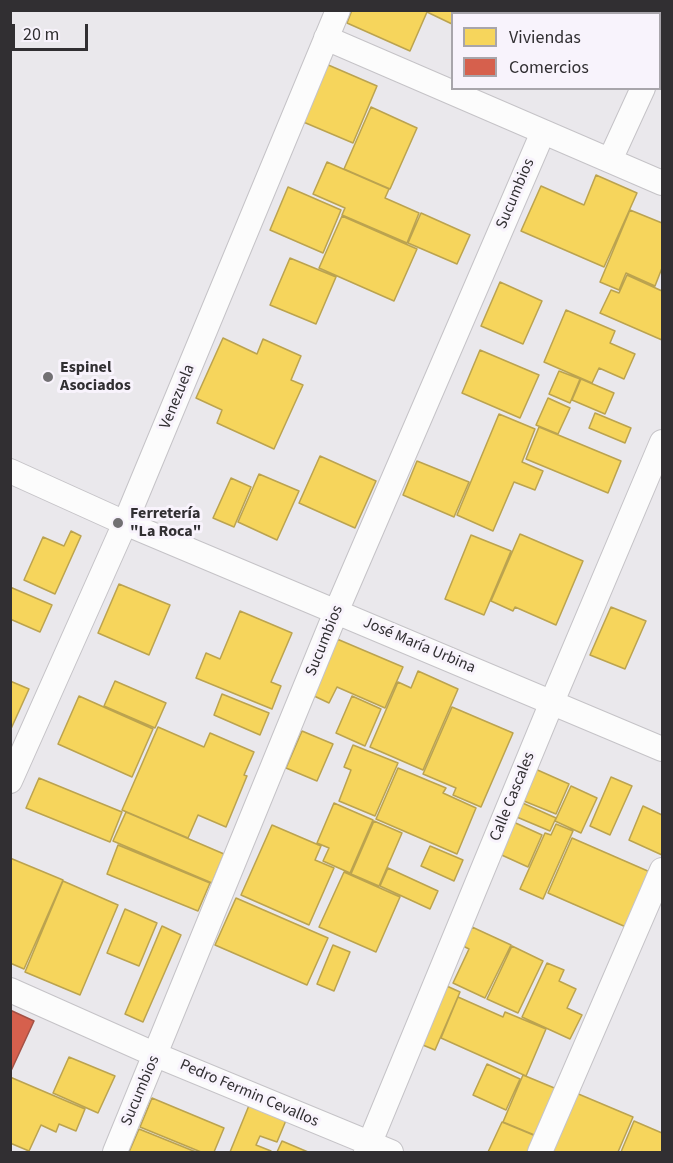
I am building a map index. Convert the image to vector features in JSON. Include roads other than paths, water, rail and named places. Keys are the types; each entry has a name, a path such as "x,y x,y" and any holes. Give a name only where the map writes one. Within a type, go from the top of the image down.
{"street":[{"name":"Venezuela","path":"10,780 125,523 338,10"},
{"path":"326,38 663,183"},
{"path":"610,160 642,90"},
{"name":"Sucumbios","path":"114,1152 156,1055 336,612 543,132"},
{"name":"Calle Cascales","path":"375,1150 552,702 663,442"},
{"name":"José María Urbina","path":"10,471 125,523 663,749"},
{"path":"540,1152 663,870"},
{"name":"Pedro Fermin Cevallos","path":"10,990 375,1150"}],"place":[{"name":"Espinel Asociados","path":"48,377"},
{"name":"Ferretería \"La Roca\"","path":"118,523"}]}
